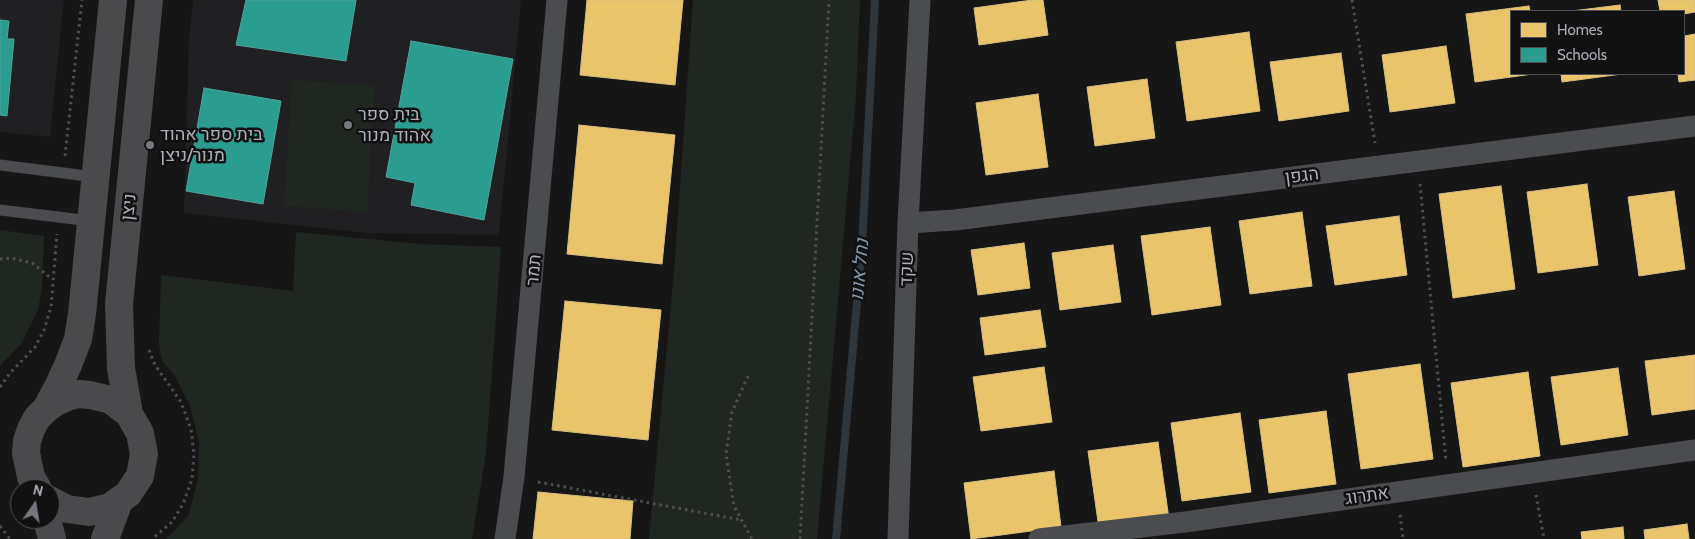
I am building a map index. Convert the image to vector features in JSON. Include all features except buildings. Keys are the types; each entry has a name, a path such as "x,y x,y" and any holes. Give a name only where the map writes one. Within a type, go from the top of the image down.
{"street":[{"name":"ניצן","path":"46,409 65,372 78,339 113,0"},
{"name":"ניצן","path":"129,414 121,368 119,304 149,0"},
{"name":"תמר","path":"504,539 514,478 557,0"},
{"name":"שקד","path":"898,539 908,222 920,0"},
{"name":"הגפן","path":"908,222 955,220 1695,126"},
{"path":"32,479 27,465 27,441 37,418 56,402 79,394 90,395 111,400 129,414 140,432 144,454 140,476 128,494 119,501 100,510 89,512 67,509 60,505"},
{"name":"אתרוג","path":"1039,539 1185,522 1695,450"},
{"path":"105,539 119,501"}],"lane":[{"path":"0,165 95,177"},
{"name":"ניצן","path":"0,210 91,221"}],"path":[{"path":"800,539 829,0"},
{"path":"1352,0 1379,166"},
{"path":"1418,161 1448,485"},
{"path":"0,259 10,258 32,263 53,279"},
{"path":"148,348 155,366 182,402 191,429 194,454 192,479 183,504 172,522 152,539"},
{"path":"748,376 732,412 726,454 734,506 752,539"},
{"path":"1532,473 1544,539"},
{"path":"514,478 741,520"},
{"path":"0,526 10,539"}],"shaded area":[{"path":"0,0 64,0 50,137 0,132"},
{"name":"בית ספר אהוד מנור","path":"193,0 521,0 499,235 368,233 184,213 189,37"},
{"path":"693,0 860,0 856,96 817,539 649,539 674,272"},
{"path":"292,80 375,85 367,212 284,206"},
{"path":"0,230 44,236 42,287 38,310 22,343 0,366"},
{"path":"296,232 420,244 501,247 486,453 472,539 166,539 188,516 198,480 199,442 190,406 175,376 162,361 159,344 161,275 293,291"}],"waterway":[{"name":"נחל אונו","path":"836,539 862,246 875,0"}],"place":[{"name":"בית ספר אהוד מנור","path":"348,125"},
{"name":"בית ספר אהוד מנור/ניצן","path":"150,145"}]}
